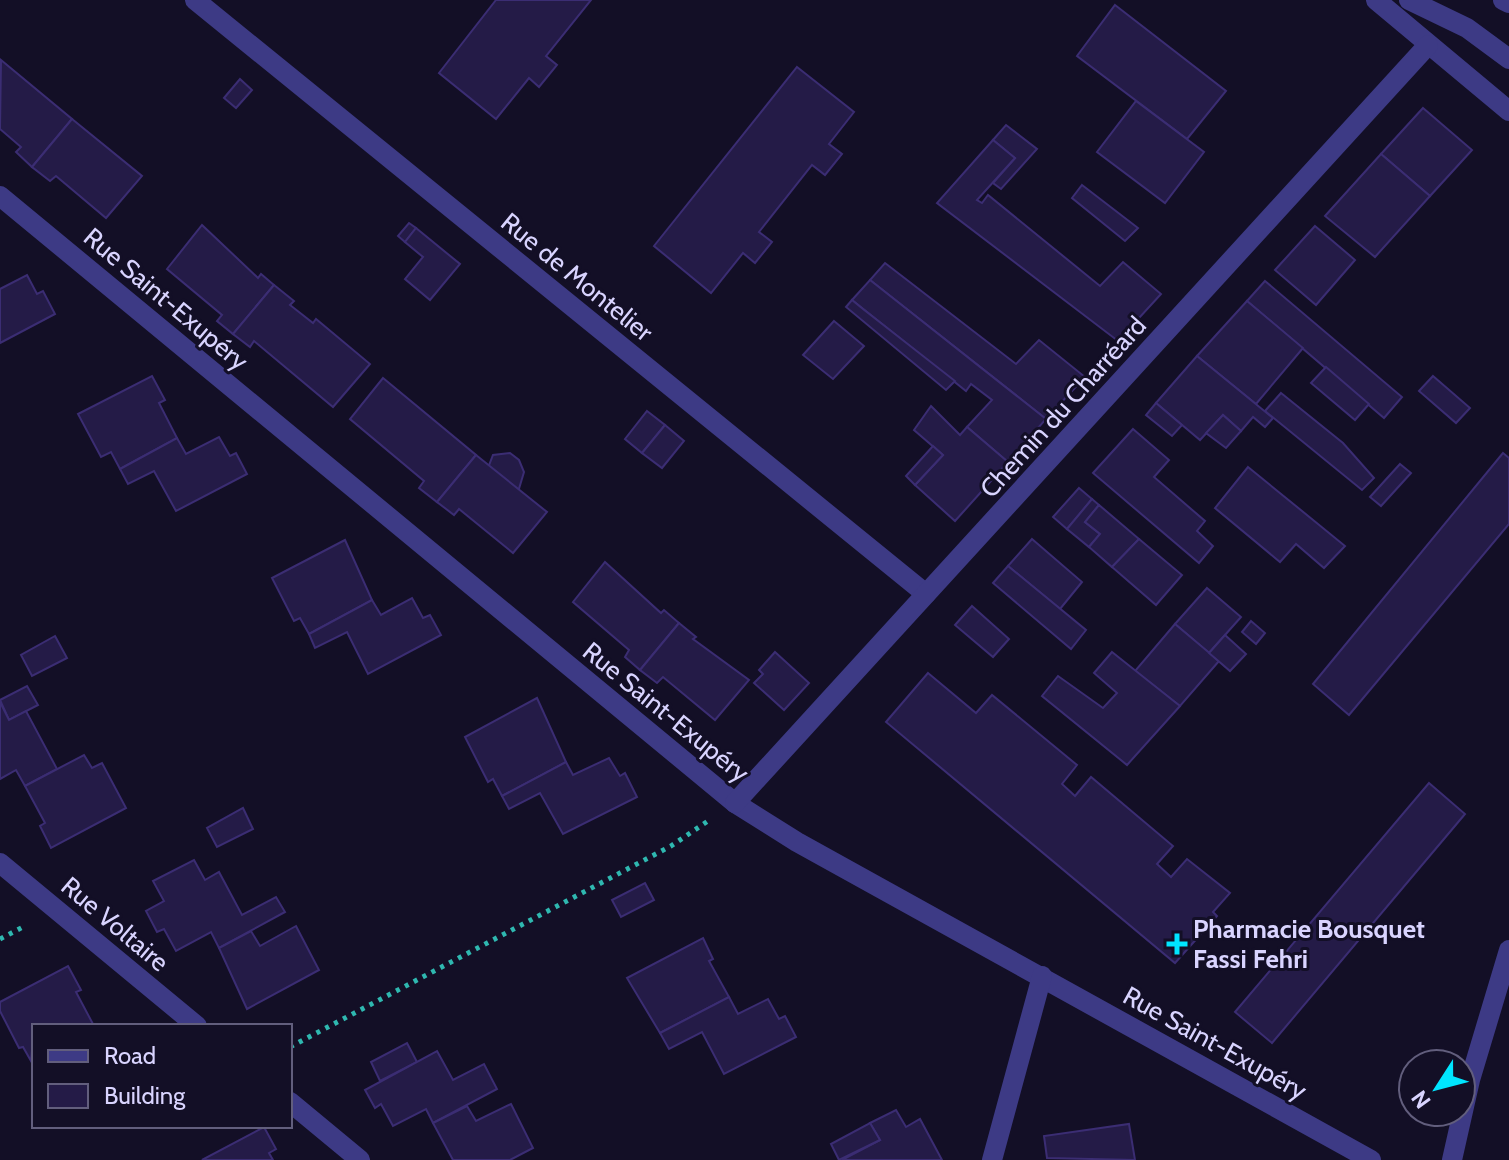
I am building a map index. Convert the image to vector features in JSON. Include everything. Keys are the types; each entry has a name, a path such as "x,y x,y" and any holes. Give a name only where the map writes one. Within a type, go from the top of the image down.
{"street":[{"name":"Rue de Montelier","path":"195,0 926,594"},
{"path":"1376,0 1509,111"},
{"path":"1409,0 1467,28 1509,59"},
{"path":"1503,0 1509,3"},
{"name":"Chemin du Charréard","path":"735,803 1428,45"},
{"name":"Rue Saint-Exupéry","path":"0,196 735,803 797,842 1371,1160"},
{"name":"Rue Voltaire","path":"0,863 195,1024"},
{"path":"1452,1160 1480,1041 1509,950"},
{"path":"992,1160 1042,976"},
{"path":"292,1104 360,1160"}],"path":[{"path":"292,1046 671,846 735,803"}],"building":[{"path":"496,0 591,0 546,56 557,65 539,87 529,78 496,119 439,73"},
{"path":"1115,5 1226,91 1187,139 1077,56"},
{"path":"1,60 72,119 32,167 16,152 21,147 0,129"},
{"path":"797,67 854,112 829,144 842,154 825,175 812,165 759,232 772,242 755,263 743,253 711,293 654,246"},
{"path":"240,79 252,90 236,108 224,98"},
{"path":"1136,101 1204,152 1165,203 1097,152"},
{"path":"1423,108 1472,150 1430,196 1381,154"},
{"path":"72,119 142,176 106,218 56,176 50,181 32,167"},
{"path":"1006,125 1037,149 1001,189 993,183 1015,158 993,140"},
{"path":"993,140 1015,158 977,200 982,203 988,195 1100,286 1123,262 1161,294 1118,341 937,203"},
{"path":"1381,154 1430,196 1375,257 1325,216"},
{"path":"1082,185 1138,228 1125,241 1072,198"},
{"path":"409,223 416,228 405,242 398,236"},
{"path":"202,225 258,278 261,274 274,285 233,334 217,321 222,315 167,269"},
{"path":"1315,226 1355,260 1316,305 1275,270"},
{"path":"416,228 460,264 430,300 405,279 423,257 405,242"},
{"path":"885,263 1016,364 1039,340 1085,377 1046,419 870,280"},
{"path":"27,275 37,294 43,291 55,314 0,343 0,289"},
{"path":"870,280 1046,419 1008,462 967,427 992,400 971,384 966,391 852,300"},
{"path":"1265,281 1402,397 1384,418 1247,301"},
{"path":"274,285 294,301 290,305 313,323 316,319 370,364 333,407 254,341 250,347 233,334"},
{"path":"852,300 955,381 946,390 846,307"},
{"path":"1247,301 1303,348 1256,404 1197,356"},
{"path":"834,321 864,346 833,379 803,355"},
{"path":"1197,356 1273,418 1265,427 1253,417 1241,431 1223,415 1200,440 1156,403"},
{"path":"1326,367 1369,404 1355,420 1311,383"},
{"path":"152,376 165,400 159,403 177,438 120,469 111,452 101,457 78,414"},
{"path":"1433,376 1470,408 1456,423 1419,391"},
{"path":"383,378 476,455 437,502 419,488 424,481 350,419"},
{"path":"1281,393 1343,443 1374,478 1362,490 1265,411"},
{"path":"1156,403 1182,425 1172,436 1146,415"},
{"path":"931,406 960,435 967,427 1008,462 955,521 915,485 943,455 914,430"},
{"path":"647,411 665,425 642,453 625,439"},
{"path":"1223,415 1241,431 1226,448 1206,433"},
{"path":"665,425 684,441 662,468 642,453"},
{"path":"1133,429 1169,460 1154,477 1205,521 1197,531 1213,546 1199,563 1093,473"},
{"path":"219,437 230,456 236,453 247,474 176,511 154,471 128,484 120,469 177,438 186,454"},
{"path":"933,446 943,455 915,485 906,476"},
{"path":"510,453 519,460 524,472 518,492 488,468 493,455"},
{"path":"1503,453 1509,458 1509,524 1349,715 1313,684"},
{"path":"476,455 547,512 513,553 459,509 454,515 437,502"},
{"path":"1400,464 1411,473 1381,506 1370,497"},
{"path":"1248,467 1345,546 1324,568 1296,544 1280,562 1215,508"},
{"path":"1079,488 1092,499 1067,529 1053,517"},
{"path":"1092,499 1099,505 1085,522 1100,534 1089,547 1067,529"},
{"path":"1099,505 1139,539 1112,567 1089,547 1100,534 1085,522"},
{"path":"1032,539 1082,582 1060,609 1008,566"},
{"path":"1139,539 1182,575 1156,605 1112,567"},
{"path":"345,540 372,600 309,634 300,618 294,621 272,578"},
{"path":"605,562 661,613 664,610 679,623 640,670 625,657 629,650 573,602"},
{"path":"1008,566 1086,630 1071,649 993,583"},
{"path":"1207,588 1241,617 1209,653 1175,624"},
{"path":"412,598 423,618 430,615 441,635 368,674 347,632 315,648 309,634 372,600 381,615"},
{"path":"972,606 1009,639 993,657 955,625"},
{"path":"1251,621 1265,633 1256,644 1242,632"},
{"path":"679,623 696,637 693,639 749,680 715,720 663,677 657,683 640,670"},
{"path":"1175,624 1219,661 1180,706 1135,671"},
{"path":"1225,635 1246,654 1230,671 1209,653"},
{"path":"55,636 67,658 32,676 21,655"},
{"path":"775,652 809,683 784,710 754,683 763,674 759,670"},
{"path":"1112,652 1180,706 1127,765 1042,696 1058,676 1103,708 1117,693 1094,673"},
{"path":"928,673 976,713 992,695 1077,765 1062,784 1075,796 1091,777 1173,846 1157,864 1171,877 1187,859 1230,893 1213,912 1217,916 1175,963 886,722"},
{"path":"27,686 38,705 9,720 0,700"},
{"path":"537,698 566,762 502,796 493,779 488,782 465,737"},
{"path":"0,702 9,720 26,711 57,769 25,786 16,770 0,779"},
{"path":"84,755 92,768 102,763 126,808 51,848 40,826 45,823 25,786"},
{"path":"609,758 620,776 625,773 637,797 563,834 540,793 509,809 502,796 566,762 573,775"},
{"path":"1429,783 1465,814 1272,1043 1235,1012"},
{"path":"243,808 253,829 217,847 207,828"},
{"path":"194,860 205,880 219,872 242,915 276,897 285,912 219,948 211,932 176,951 164,929 157,932 146,911 164,901 153,881"},
{"path":"645,883 654,900 621,917 612,900"},
{"path":"296,926 319,970 247,1009 219,948 251,931 260,946"},
{"path":"703,938 713,959 709,961 729,997 660,1033 627,978"},
{"path":"68,966 81,990 76,992 93,1024 32,1024 31,1061 23,1047 19,1048 0,1011 0,1002"},
{"path":"729,997 738,1014 768,999 779,1019 785,1016 796,1037 724,1074 702,1032 669,1049 660,1033"},
{"path":"407,1043 417,1062 380,1081 371,1062"},
{"path":"437,1051 453,1080 484,1064 497,1089 433,1123 426,1109 393,1126 381,1104 375,1108 365,1090"},
{"path":"511,1104 533,1148 510,1160 453,1160 433,1123 467,1106 476,1121"},
{"path":"896,1110 906,1127 920,1119 942,1160 842,1160 880,1140 870,1123"},
{"path":"870,1123 880,1140 839,1160 831,1144"},
{"path":"1129,1124 1135,1160 1047,1158 1044,1136"},
{"path":"262,1128 276,1149 269,1153 273,1160 202,1160"}],"place":[{"name":"Pharmacie Bousquet Fassi Fehri","path":"1177,944"}]}
